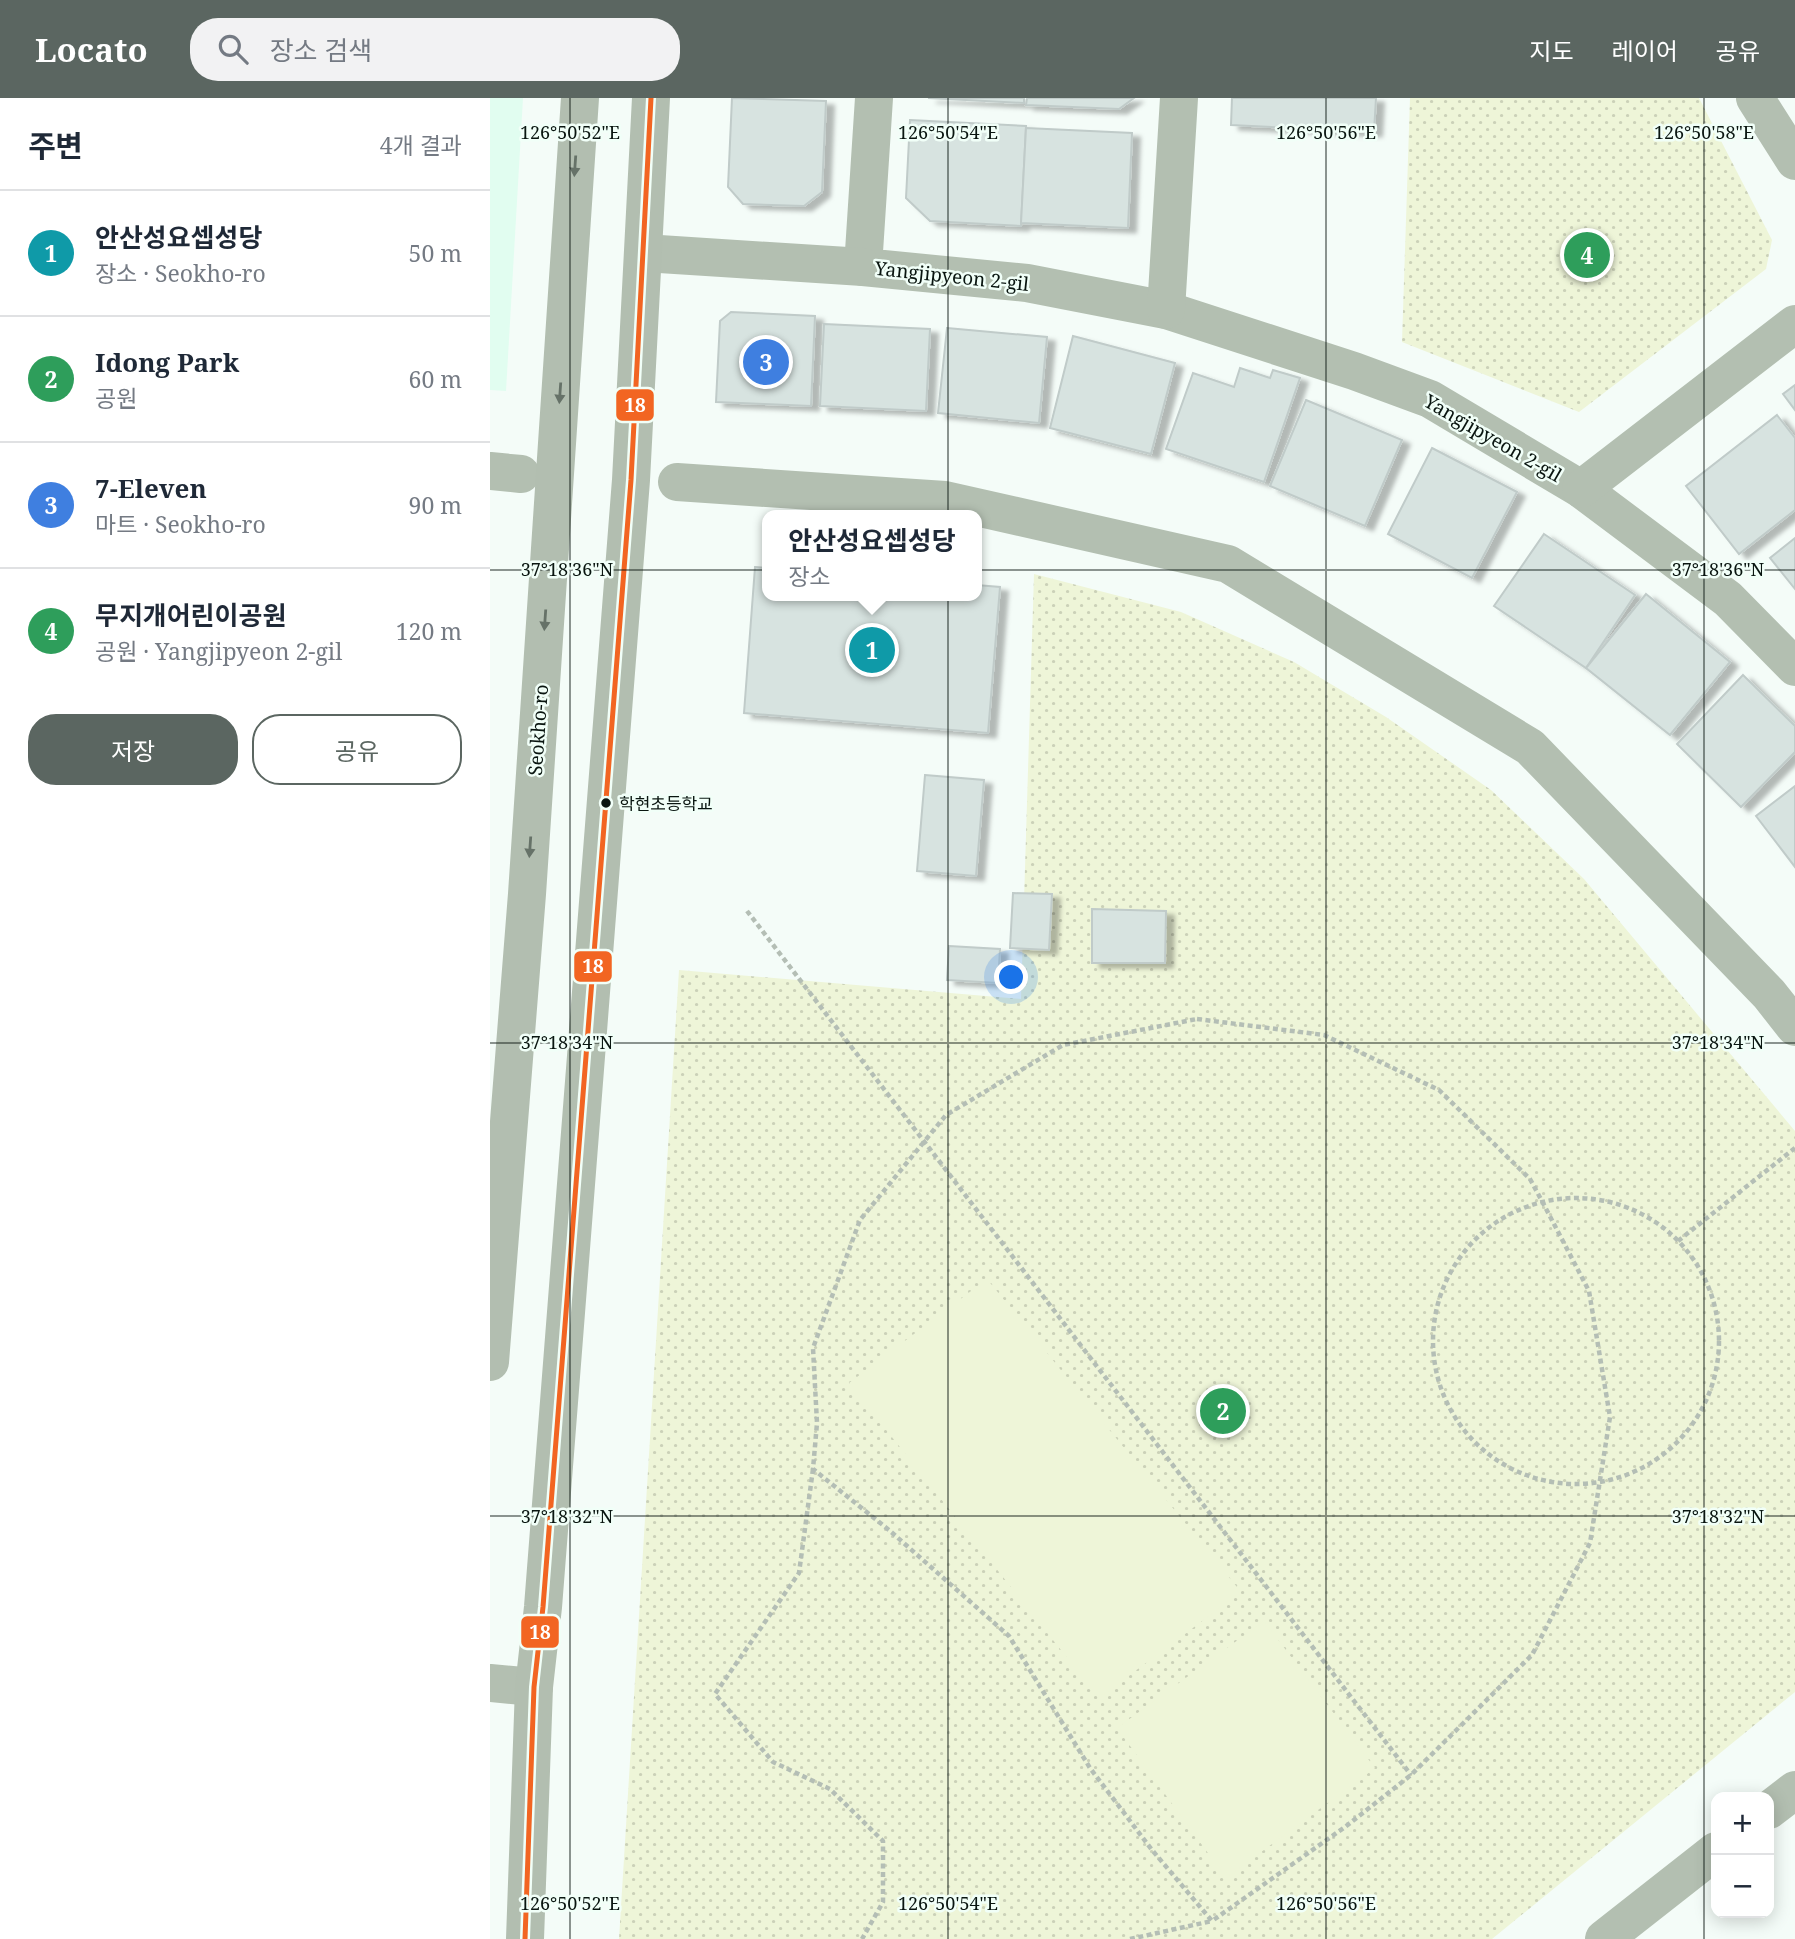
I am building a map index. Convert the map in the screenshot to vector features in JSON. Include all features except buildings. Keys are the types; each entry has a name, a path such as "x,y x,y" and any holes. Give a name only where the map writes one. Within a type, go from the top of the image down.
{"main road":[{"name":"Seokho-ro","path":"490,1362 528,880 580,98"},
{"path":"525,1939 534,1687 543,1606 630,494 651,98"}],"street":[{"name":"Yangjipyeon 2-gil","path":"874,98 863,267 1027,283 1166,310 1353,370 1430,400 1581,489 1728,599 1795,667"},
{"path":"1166,310 1178,98"},
{"path":"1755,98 1795,161"},
{"path":"644,253 863,267"},
{"name":"Yangjipyeon 2-gil","path":"1581,489 1795,324"},
{"path":"677,482 945,500 1228,564 1530,747 1769,994 1795,1027"},
{"path":"490,1683 534,1687"},
{"path":"1774,1806 1795,1790"},
{"path":"1604,1939 1711,1855"}],"path":[{"path":"747,911 1411,1775"},
{"path":"862,1939 883,1902 883,1841 830,1789 773,1762 715,1694 799,1573 817,1423 813,1348 860,1220 946,1115 1063,1045 1197,1019 1324,1035 1439,1090 1530,1179 1543,1203 1589,1291 1610,1417 1590,1543 1532,1655 1411,1775 1345,1827 1212,1921 1130,1939"},
{"path":"1678,1241 1795,1147"},
{"path":"1562,1198 1610,1201 1654,1219 1678,1241 1688,1251 1712,1291 1720,1336 1714,1383 1693,1425 1660,1458 1618,1478 1571,1484 1524,1475 1482,1450 1451,1413 1434,1369 1433,1321 1447,1275 1476,1237 1516,1210 1562,1198"},
{"path":"813,1469 890,1530 1009,1636 1090,1768 1152,1850 1212,1921"}],"shaded area":[{"path":"490,98 523,98 506,391 490,390"},
{"path":"1410,98 1699,98 1772,240 1766,269 1579,412 1402,342"},
{"path":"1034,574 1181,612 1294,662 1386,717 1491,790 1584,879 1795,1131 1795,1692 1492,1939 619,1939 679,970 1021,999"},
{"path":"987,1279 1241,1592 1099,1698 849,1383"},
{"path":"1264,1621 1375,1768 1226,1878 1117,1728"}],"transit line":[{"name":"18","path":"525,1939 534,1687 543,1607 631,480 651,98"}],"place":[{"name":"무지개어린이공원","path":"1587,255"},
{"name":"7-Eleven","path":"766,362"},
{"name":"안산성요셉성당","path":"872,650"},
{"name":"학현초등학교","path":"606,803"},
{"name":"Idong Park","path":"1223,1411"}]}
